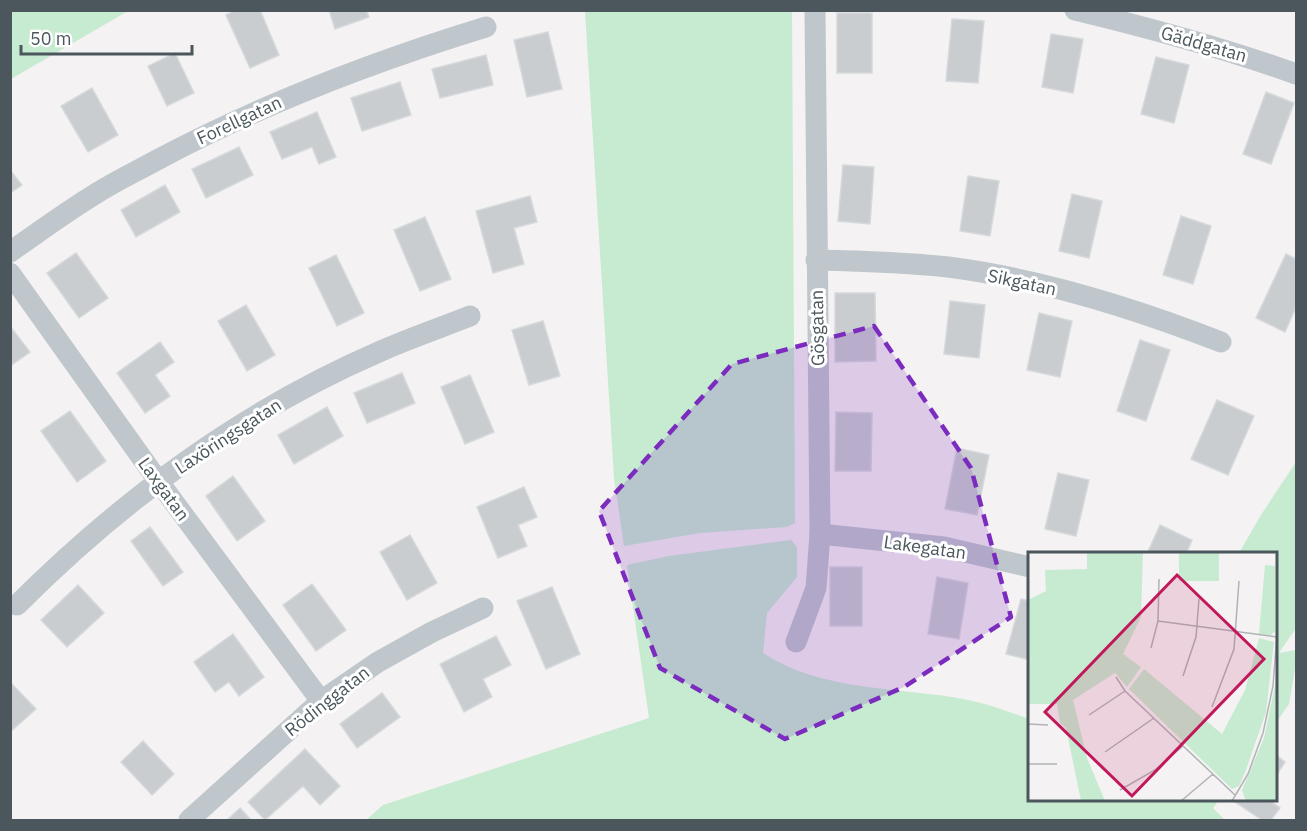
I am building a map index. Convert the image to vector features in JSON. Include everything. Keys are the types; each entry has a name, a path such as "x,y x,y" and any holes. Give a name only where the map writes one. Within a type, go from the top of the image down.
{"street":[{"name":"Gösgatan","path":"796,642 816,588 819,534 815,10"},
{"name":"Gäddgatan","path":"1076,10 1240,54 1296,74"},
{"name":"Forellgatan","path":"10,252 98,192 183,146 260,109 412,49 486,27"},
{"name":"Sikgatan","path":"816,260 884,262 949,268 1055,287 1156,316 1221,342"},
{"name":"Laxgatan","path":"10,273 159,482 321,701"},
{"name":"Laxöringsgatan","path":"17,605 61,561 196,454 288,398 380,351 470,316"},
{"name":"Lakegatan","path":"819,534 944,547 1028,567"},
{"name":"Rödinggatan","path":"189,820 321,701 378,662 432,632 483,608"}],"highlighted area":[{"path":"874,326 971,468 1011,617 904,687 785,739 660,668 599,511 732,364"}],"green space":[{"path":"11,10 128,10 128,11 11,79"},
{"path":"585,11 792,11 795,523 787,527 700,533 624,546 614,478"},
{"path":"1296,462 1296,628 1279,653 1296,650 1296,663 1289,704 1277,722 1277,552 1240,552"},
{"path":"791,540 797,547 797,577 767,613 763,653 786,666 836,682 968,700 1028,719 1028,801 1218,801 1213,808 1225,820 366,820 383,805 649,718 627,565 669,556"}],"building":[{"path":"236,10 260,10 279,55 250,68 226,15"},
{"path":"329,10 366,10 369,17 335,29"},
{"path":"837,13 872,13 872,73 837,73"},
{"path":"952,19 984,21 978,83 946,81"},
{"path":"548,32 562,89 527,97 514,40"},
{"path":"1051,34 1083,39 1073,93 1042,87"},
{"path":"175,53 194,93 167,106 148,66"},
{"path":"486,55 493,85 440,98 432,69"},
{"path":"1156,57 1189,65 1174,123 1141,114"},
{"path":"400,82 411,115 362,131 351,98"},
{"path":"92,88 118,135 88,152 61,106"},
{"path":"1266,92 1294,103 1271,164 1243,154"},
{"path":"317,112 336,157 319,164 312,147 282,159 270,132"},
{"path":"239,147 253,175 206,198 192,169"},
{"path":"843,165 874,167 870,224 838,221"},
{"path":"10,170 22,185 10,193"},
{"path":"968,176 999,181 990,236 960,231"},
{"path":"165,185 180,212 136,237 121,210"},
{"path":"1072,194 1102,201 1089,258 1059,251"},
{"path":"530,196 537,222 514,228 524,264 493,273 476,211"},
{"path":"1181,216 1211,226 1193,284 1163,275"},
{"path":"425,217 451,279 420,291 394,230"},
{"path":"76,253 108,298 79,318 47,273"},
{"path":"1286,254 1296,259 1296,307 1285,332 1256,318"},
{"path":"336,255 364,313 337,326 309,268"},
{"path":"835,293 875,293 876,361 835,362"},
{"path":"950,301 985,305 979,358 944,354"},
{"path":"246,305 275,355 247,371 218,321"},
{"path":"1039,313 1072,321 1060,377 1027,370"},
{"path":"543,321 560,376 529,385 512,330"},
{"path":"10,326 30,352 10,366"},
{"path":"1140,340 1170,350 1146,421 1117,411"},
{"path":"160,342 174,362 155,375 170,396 145,413 117,373"},
{"path":"402,373 415,403 367,423 354,393"},
{"path":"470,375 494,432 465,444 441,387"},
{"path":"1217,400 1254,416 1228,475 1191,459"},
{"path":"327,407 343,436 294,464 278,435"},
{"path":"70,411 106,461 77,482 41,431"},
{"path":"836,412 872,413 871,471 835,471"},
{"path":"957,448 989,455 977,515 945,509"},
{"path":"1058,473 1089,480 1076,536 1045,529"},
{"path":"233,476 265,521 237,541 206,496"},
{"path":"524,487 537,517 518,525 527,546 498,558 477,507"},
{"path":"1160,525 1192,540 1187,552 1148,552"},
{"path":"150,527 183,572 163,586 131,541"},
{"path":"410,535 437,583 407,600 380,552"},
{"path":"830,567 862,567 862,626 830,626"},
{"path":"937,577 968,583 959,639 928,634"},
{"path":"312,584 346,630 316,651 283,605"},
{"path":"78,585 104,613 67,647 41,620"},
{"path":"552,587 580,654 546,669 517,601"},
{"path":"1021,599 1028,601 1028,660 1006,654"},
{"path":"233,634 264,677 239,696 229,682 215,692 194,662"},
{"path":"496,636 511,665 483,679 492,697 464,712 440,664"},
{"path":"10,682 36,709 10,732"},
{"path":"382,693 400,717 357,748 340,724"},
{"path":"143,741 174,774 152,795 121,762"},
{"path":"305,749 340,786 320,805 303,786 265,820 248,802"},
{"path":"1277,756 1285,762 1277,774"},
{"path":"1234,801 1270,801 1280,808 1271,820 1262,820"},
{"path":"240,808 251,820 227,820"}]}
